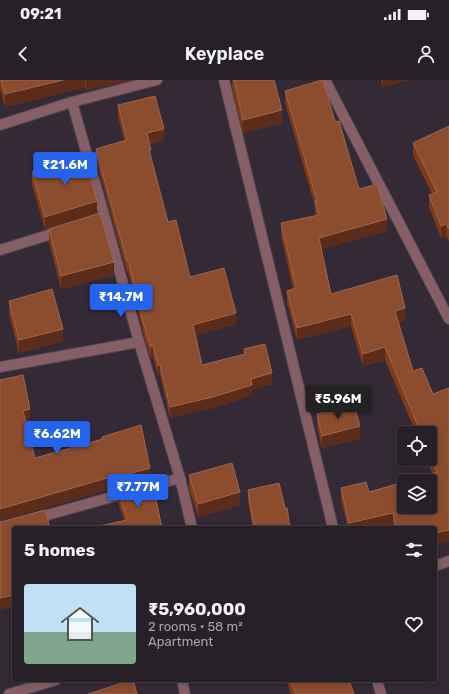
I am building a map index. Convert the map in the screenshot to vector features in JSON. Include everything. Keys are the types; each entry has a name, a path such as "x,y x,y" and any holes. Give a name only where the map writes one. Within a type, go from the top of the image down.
{"street":[{"path":"0,125 72,102 157,80"},
{"path":"224,80 333,526"},
{"path":"325,80 449,320"},
{"path":"72,102 101,219 180,478 192,526"},
{"path":"0,250 68,229"},
{"path":"0,367 139,342"},
{"path":"22,522 180,478"},
{"path":"437,565 449,561"},
{"path":"9,694 49,682"},
{"path":"182,682 185,694"},
{"path":"377,682 381,694"}],"building":[{"path":"1,80 63,80 5,94"},
{"path":"234,80 274,80 282,110 243,120"},
{"path":"323,80 335,122 339,121 359,189 377,184 387,219 319,238 331,294 397,275 405,308 395,311 413,371 422,368 433,394 449,388 449,530 437,533 437,526 396,526 393,513 349,523 341,488 366,482 369,492 397,484 397,514 437,514 437,474 430,474 437,472 435,466 437,466 437,426 418,426 385,347 363,354 351,314 297,328 287,291 296,288 281,223 319,215 315,201 317,201 285,91"},
{"path":"155,96 164,129 147,133 151,150 149,150 168,222 176,220 190,277 224,268 236,313 193,325 202,365 245,354 244,349 265,344 272,373 251,379 252,385 213,397 170,407 160,365 158,365 153,346 151,347 145,329 129,264 96,149 127,140 118,105"},
{"path":"449,126 449,229 446,224 441,226 429,195 437,192 413,143"},
{"path":"84,155 97,201 45,217 32,172"},
{"path":"100,213 114,262 61,276 49,229"},
{"path":"52,289 63,329 19,340 9,301"},
{"path":"23,375 30,409 23,411 35,458 103,439 102,437 141,425 150,468 114,478 114,476 0,509 0,380"},
{"path":"354,405 360,426 322,436 317,414"},
{"path":"232,463 240,492 198,504 189,475"},
{"path":"152,480 162,526 99,526 127,520 118,490"},
{"path":"279,483 285,508 287,508 290,526 254,526 248,490"},
{"path":"45,510 49,526 12,526 12,595 0,598 0,522"},
{"path":"125,682 134,682 137,694 88,694"},
{"path":"291,682 350,682 354,694 296,694"}]}
